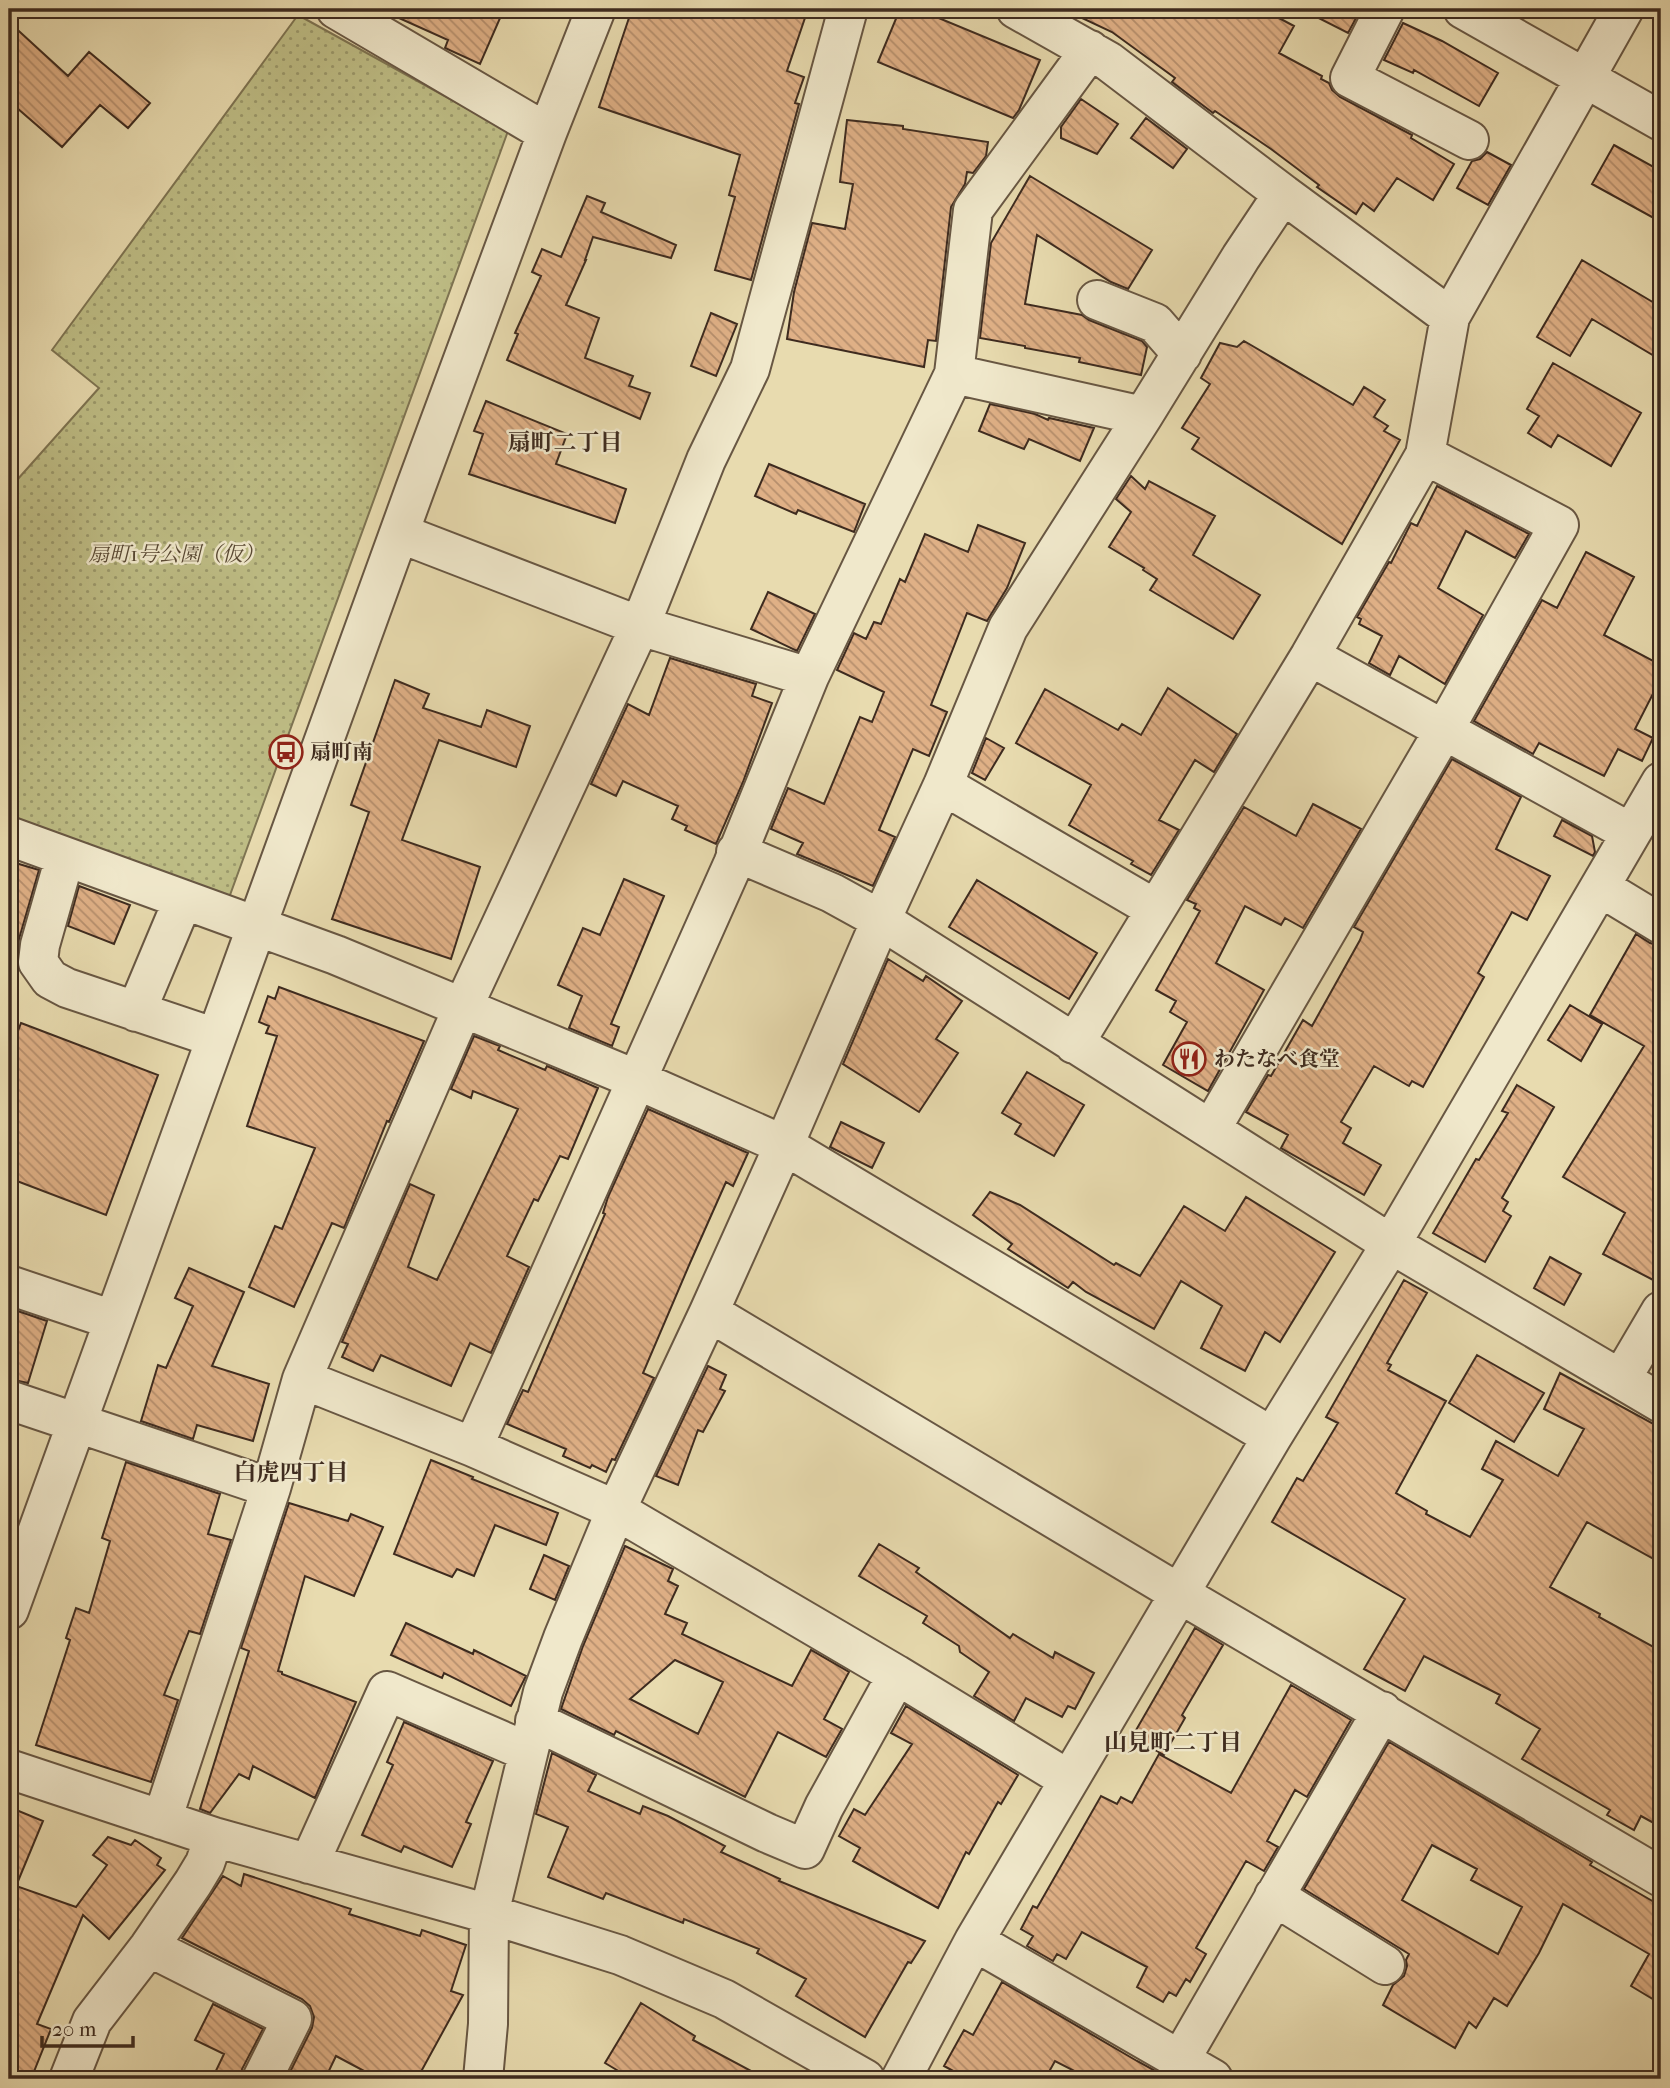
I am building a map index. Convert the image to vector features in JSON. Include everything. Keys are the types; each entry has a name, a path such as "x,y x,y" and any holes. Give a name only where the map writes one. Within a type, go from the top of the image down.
{"street":[{"path":"9,1610 399,533 547,133 596,9"},
{"path":"162,1820 271,1488 302,1379 463,1007 640,626 706,460 750,369 848,9"},
{"path":"1016,9 1108,61 1450,317"},
{"path":"1385,9 1350,78 1469,140"},
{"path":"1462,9 1661,121"},
{"path":"1074,1044 1310,656 1425,455 1450,317 1624,9"},
{"path":"359,15 547,133"},
{"path":"473,1447 736,852 809,677 954,374 973,210 1090,50"},
{"path":"483,2079 488,2024 489,1914 532,1736 563,1638 616,1510 709,1311 943,785 1008,628 1283,194"},
{"path":"1097,300 1154,323 1182,354"},
{"path":"954,374 1143,416"},
{"path":"1211,1129 1444,730 1559,525 1425,455"},
{"path":"399,533 640,626 809,677"},
{"path":"1310,656 1631,833"},
{"path":"901,2079 974,1941 1272,1437 1391,1244 1661,782"},
{"path":"943,785 1155,909"},
{"path":"9,836 336,954 635,1079 783,1145 1272,1437"},
{"path":"736,852 832,893 881,920 1391,1244 1661,1403"},
{"path":"65,857 40,945 38,962 50,979 67,988 216,1038"},
{"path":"1600,887 1661,924"},
{"path":"136,1012 183,900"},
{"path":"9,1285 113,1320"},
{"path":"709,1311 1180,1594 1661,1877"},
{"path":"1621,1379 1661,1311"},
{"path":"302,1379 473,1447 616,1510 897,1675 1069,1780"},
{"path":"9,1399 271,1488"},
{"path":"309,1864 387,1691 532,1736 805,1849 824,1807 897,1675"},
{"path":"1180,2060 1382,1711"},
{"path":"9,1769 214,1837 489,1914 620,1955 724,1999 865,2079"},
{"path":"69,2079 92,2021 149,1948 205,1863 214,1837"},
{"path":"1274,1896 1385,1965"},
{"path":"974,1941 1213,2079"},
{"path":"149,1948 292,2019 262,2079"}],"green space":[{"name":"扇町1号公園（仮）","path":"298,15 508,131 226,906 9,826 9,489 99,388 52,350"}],"building":[{"path":"379,9 504,9 480,64 445,48 448,40"},
{"path":"632,9 808,9 787,71 804,77 795,103 799,104 751,280 715,270 735,197 729,195 740,155 599,107"},
{"path":"900,9 917,9 1040,60 1013,118 878,62"},
{"path":"1063,9 1262,9 1294,26 1279,53 1322,76 1321,79 1329,83 1340,97 1412,135 1411,138 1454,164 1433,200 1397,178 1374,211 1363,203 1356,214 1317,187 1319,185 1271,149 1215,111 1213,113 1172,82 1175,78 1112,32"},
{"path":"1301,9 1361,9 1348,33"},
{"path":"9,22 68,76 89,52 150,103 128,128 100,105 62,147 9,101"},
{"path":"1403,23 1442,41 1498,73 1479,106 1414,70 1413,73 1384,60"},
{"path":"1081,99 1118,124 1097,154 1061,138 1061,127"},
{"path":"1146,118 1187,149 1173,168 1131,138"},
{"path":"847,120 903,126 903,129 988,142 986,156 973,173 967,172 965,184 951,207 936,341 928,340 924,367 787,339 794,292 812,223 845,229 853,184 840,182"},
{"path":"1614,145 1661,171 1661,222 1592,184"},
{"path":"1487,152 1511,165 1488,205 1457,188 1472,161 1480,159"},
{"path":"1030,176 1152,250 1128,289 1111,282 1037,235 1025,304 1082,315 1142,341 1147,347 1141,375 1079,362 1080,358 980,338 991,243"},
{"path":"587,196 605,203 601,212 676,245 671,258 593,237 566,305 599,318 585,358 633,376 629,386 650,393 640,419 507,360 518,334 515,333 541,276 532,272 542,249 561,257"},
{"path":"1582,260 1661,307 1661,360 1592,319 1570,356 1537,337"},
{"path":"711,313 737,324 716,376 691,366"},
{"path":"1244,341 1353,405 1364,387 1385,400 1374,417 1388,426 1384,431 1400,440 1342,544 1192,449 1199,438 1182,428 1210,384 1201,378 1220,343 1237,347"},
{"path":"1553,363 1641,413 1611,466 1558,435 1551,447 1528,433 1539,416 1527,409"},
{"path":"486,401 567,434 556,464 626,489 615,523 469,474 483,434 474,431"},
{"path":"990,404 1035,414 1048,420 1049,418 1094,428 1080,461 1029,439 1024,449 979,431"},
{"path":"769,464 865,504 854,532 798,510 796,514 755,496"},
{"path":"1131,476 1145,489 1149,481 1215,516 1193,555 1260,595 1233,639 1150,590 1157,579 1109,547 1131,512 1116,499"},
{"path":"1437,486 1529,534 1515,558 1466,531 1438,588 1483,615 1445,684 1399,656 1390,675 1369,663 1382,636 1359,624 1361,619 1357,617 1389,562 1391,563 1411,523 1417,526"},
{"path":"978,525 1025,543 1007,588 987,621 967,613 931,705 947,712 929,756 913,749 879,830 895,837 873,886 797,854 803,843 771,829 788,788 824,804 860,717 872,722 884,692 837,670 854,633 866,639 874,622 881,624 900,579 905,582 925,534 968,552"},
{"path":"1586,552 1634,577 1604,635 1661,665 1661,678 1635,729 1653,738 1642,761 1618,749 1604,776 1539,743 1533,754 1474,721 1542,600 1557,608"},
{"path":"768,592 815,614 797,651 751,629"},
{"path":"670,658 756,684 752,696 772,703 743,782 716,844 685,830 687,826 672,819 678,806 623,781 616,796 591,784 628,704 649,715"},
{"path":"395,680 429,694 423,708 481,727 487,710 530,726 516,767 439,740 402,840 480,867 451,959 332,919 369,812 351,805"},
{"path":"1168,688 1237,734 1214,772 1195,760 1159,820 1179,830 1151,875 1131,864 1133,861 1069,825 1091,785 1016,743 1045,689 1118,730 1122,724 1141,735"},
{"path":"986,738 1004,748 985,780 972,773"},
{"path":"1452,759 1521,797 1496,849 1550,876 1527,920 1512,912 1478,973 1484,977 1423,1087 1412,1081 1409,1086 1374,1066 1341,1122 1351,1128 1343,1143 1381,1165 1364,1195 1281,1148 1288,1135 1246,1112 1268,1075 1271,1076 1303,1020 1312,1026 1360,940 1363,932 1354,927"},
{"path":"1313,804 1361,829 1303,928 1285,918 1281,925 1245,906 1216,963 1264,990 1208,1091 1163,1065 1187,1022 1170,1012 1176,1001 1156,990 1200,911 1194,908 1196,904 1187,900 1244,807 1296,836"},
{"path":"1562,820 1592,836 1595,852 1593,856 1554,836"},
{"path":"9,861 39,870 19,939 15,971 9,970"},
{"path":"624,879 664,896 611,1024 619,1027 612,1046 569,1028 582,996 558,985 583,928 600,935"},
{"path":"977,880 1097,953 1069,999 949,927"},
{"path":"79,886 130,905 114,944 68,926"},
{"path":"1636,934 1661,946 1661,1284 1603,1254 1625,1213 1563,1177 1644,1046 1590,1015"},
{"path":"888,959 923,981 926,976 962,1001 936,1039 958,1053 919,1112 843,1064"},
{"path":"279,987 424,1041 389,1122 387,1121 344,1228 332,1223 294,1307 249,1287 275,1226 282,1229 315,1148 247,1126 277,1036 266,1033 269,1026 259,1022 268,996 275,999"},
{"path":"1570,1005 1602,1024 1581,1061 1548,1040"},
{"path":"21,1023 158,1075 106,1215 9,1178 9,1055"},
{"path":"474,1036 500,1046 498,1050 545,1070 547,1066 598,1088 568,1159 560,1156 538,1201 534,1199 507,1256 529,1267 491,1353 470,1343 451,1386 381,1355 373,1371 342,1357 348,1344 342,1342 410,1184 434,1195 408,1267 437,1280 518,1109 473,1091 471,1098 451,1089"},
{"path":"1027,1072 1084,1105 1054,1156 1015,1134 1021,1124 1002,1113"},
{"path":"1517,1085 1554,1107 1502,1198 1508,1202 1503,1211 1511,1216 1485,1262 1433,1233 1476,1159 1479,1160 1508,1113 1502,1111"},
{"path":"648,1109 748,1153 733,1186 726,1182 643,1373 654,1378 615,1460 612,1459 606,1472 563,1456 566,1449 507,1424 523,1390 528,1392 605,1214 603,1213 608,1197"},
{"path":"841,1122 884,1143 872,1168 830,1147"},
{"path":"990,1192 1020,1205 1114,1265 1116,1263 1140,1276 1184,1206 1225,1231 1246,1197 1335,1252 1280,1342 1265,1332 1245,1371 1201,1348 1222,1306 1181,1281 1154,1329 1086,1292 1073,1282 1068,1288 1008,1249 1012,1244 973,1215"},
{"path":"1550,1257 1581,1274 1564,1305 1534,1288"},
{"path":"189,1268 244,1292 212,1366 269,1384 253,1441 197,1425 193,1439 141,1421 158,1365 166,1368 193,1306 175,1298"},
{"path":"1404,1280 1427,1293 1387,1363 1391,1365 1388,1370 1446,1401 1396,1493 1427,1511 1426,1514 1470,1537 1503,1480 1482,1469 1496,1441 1558,1476 1584,1429 1544,1409 1560,1373 1661,1428 1661,1563 1587,1522 1550,1587 1661,1651 1661,1827 1641,1816 1634,1830 1607,1815 1610,1810 1522,1759 1540,1729 1496,1703 1500,1695 1424,1656 1405,1691 1364,1669 1405,1599 1272,1522 1297,1478 1303,1481 1338,1423 1326,1417"},
{"path":"9,1308 47,1321 28,1383 9,1379"},
{"path":"1477,1355 1544,1393 1514,1442 1449,1403"},
{"path":"708,1366 726,1375 720,1389 725,1391 703,1432 698,1430 678,1485 656,1476"},
{"path":"431,1460 558,1513 546,1545 495,1525 474,1576 457,1569 452,1577 394,1554"},
{"path":"126,1462 220,1494 208,1534 231,1540 200,1634 189,1631 164,1695 178,1700 151,1782 36,1745 70,1640 66,1638 76,1608 89,1613 110,1541 102,1538"},
{"path":"289,1503 348,1521 351,1514 383,1527 354,1596 305,1576 278,1671 356,1702 315,1798 253,1766 249,1779 239,1774 210,1813 200,1809 249,1651 241,1648"},
{"path":"879,1544 919,1568 916,1572 1010,1638 1013,1634 1053,1658 1055,1652 1094,1673 1075,1709 1068,1706 1062,1717 1026,1698 1014,1721 974,1696 989,1672 960,1652 959,1646 923,1623 927,1616 859,1576"},
{"path":"625,1546 673,1569 668,1581 678,1586 665,1614 687,1623 682,1634 792,1686 811,1650 849,1672 824,1719 842,1729 826,1757 778,1732 745,1797 616,1731 614,1735 561,1709 583,1646","holes":["675,1660 723,1682 698,1734 630,1699"]},
{"path":"544,1555 569,1566 555,1600 530,1589"},
{"path":"406,1623 473,1654 474,1650 526,1676 511,1706 444,1673 442,1678 391,1655"},
{"path":"1195,1628 1223,1645 1182,1715 1185,1718 1164,1755 1132,1737"},
{"path":"1291,1685 1351,1720 1307,1797 1295,1790 1267,1841 1278,1847 1264,1871 1246,1861 1196,1948 1206,1954 1190,1982 1186,1979 1176,1996 1169,1992 1163,2002 1137,1987 1147,1967 1082,1932 1066,1959 1057,1954 1053,1961 1027,1946 1033,1936 1021,1929 1033,1906 1037,1908 1101,1796 1117,1804 1121,1797 1132,1803 1159,1754 1231,1793"},
{"path":"906,1706 1018,1775 1001,1804 998,1802 969,1854 966,1852 938,1908 853,1861 860,1848 839,1836 854,1809 865,1815 912,1744 891,1733"},
{"path":"404,1722 493,1761 466,1822 471,1824 452,1867 404,1846 401,1852 362,1835 393,1765 387,1762"},
{"path":"1389,1742 1661,1906 1661,2004 1631,1986 1649,1954 1563,1904 1539,1953 1507,2006 1494,1998 1476,2028 1469,2022 1455,2048 1383,2005 1393,1985 1404,1976 1409,1954 1304,1889","holes":["1432,1845 1477,1869 1471,1880 1522,1907 1498,1954 1402,1900"]},
{"path":"552,1753 596,1775 588,1791 640,1814 643,1806 668,1816 725,1846 721,1852 780,1879 779,1881 925,1941 911,1963 908,1962 865,2037 796,1996 806,1979 757,1953 759,1949 684,1919 683,1923 606,1893 603,1899 548,1877 568,1827 536,1814"},
{"path":"9,1807 43,1821 16,1886 76,1907 107,1865 93,1855 108,1837 131,1845 135,1840 161,1858 157,1865 165,1870 109,1939 83,1915 37,2024 51,2029 31,2079 9,2071"},
{"path":"244,1874 351,1909 349,1914 420,1936 422,1930 466,1945 451,1991 463,1995 417,2079 379,2079 336,2056 325,2079 294,2079 288,2076 312,2028 314,2017 310,2006 302,1999 182,1938 223,1876 241,1886"},
{"path":"1002,1982 1170,2079 1090,2079 1055,2061 1045,2079 968,2079 944,2066 964,2030 973,2035"},
{"path":"641,2003 695,2036 693,2040 766,2079 632,2079 605,2063"},
{"path":"213,2004 263,2029 242,2069 240,2079 212,2079 224,2054 195,2040"}],"place":[{"name":"扇町南","path":"286,752"},
{"name":"わたなべ食堂","path":"1189,1059"}],"district":[{"name":"扇町二丁目","path":"565,442"},
{"name":"白虎四丁目","path":"291,1472"},
{"name":"山見町二丁目","path":"1173,1742"}]}
